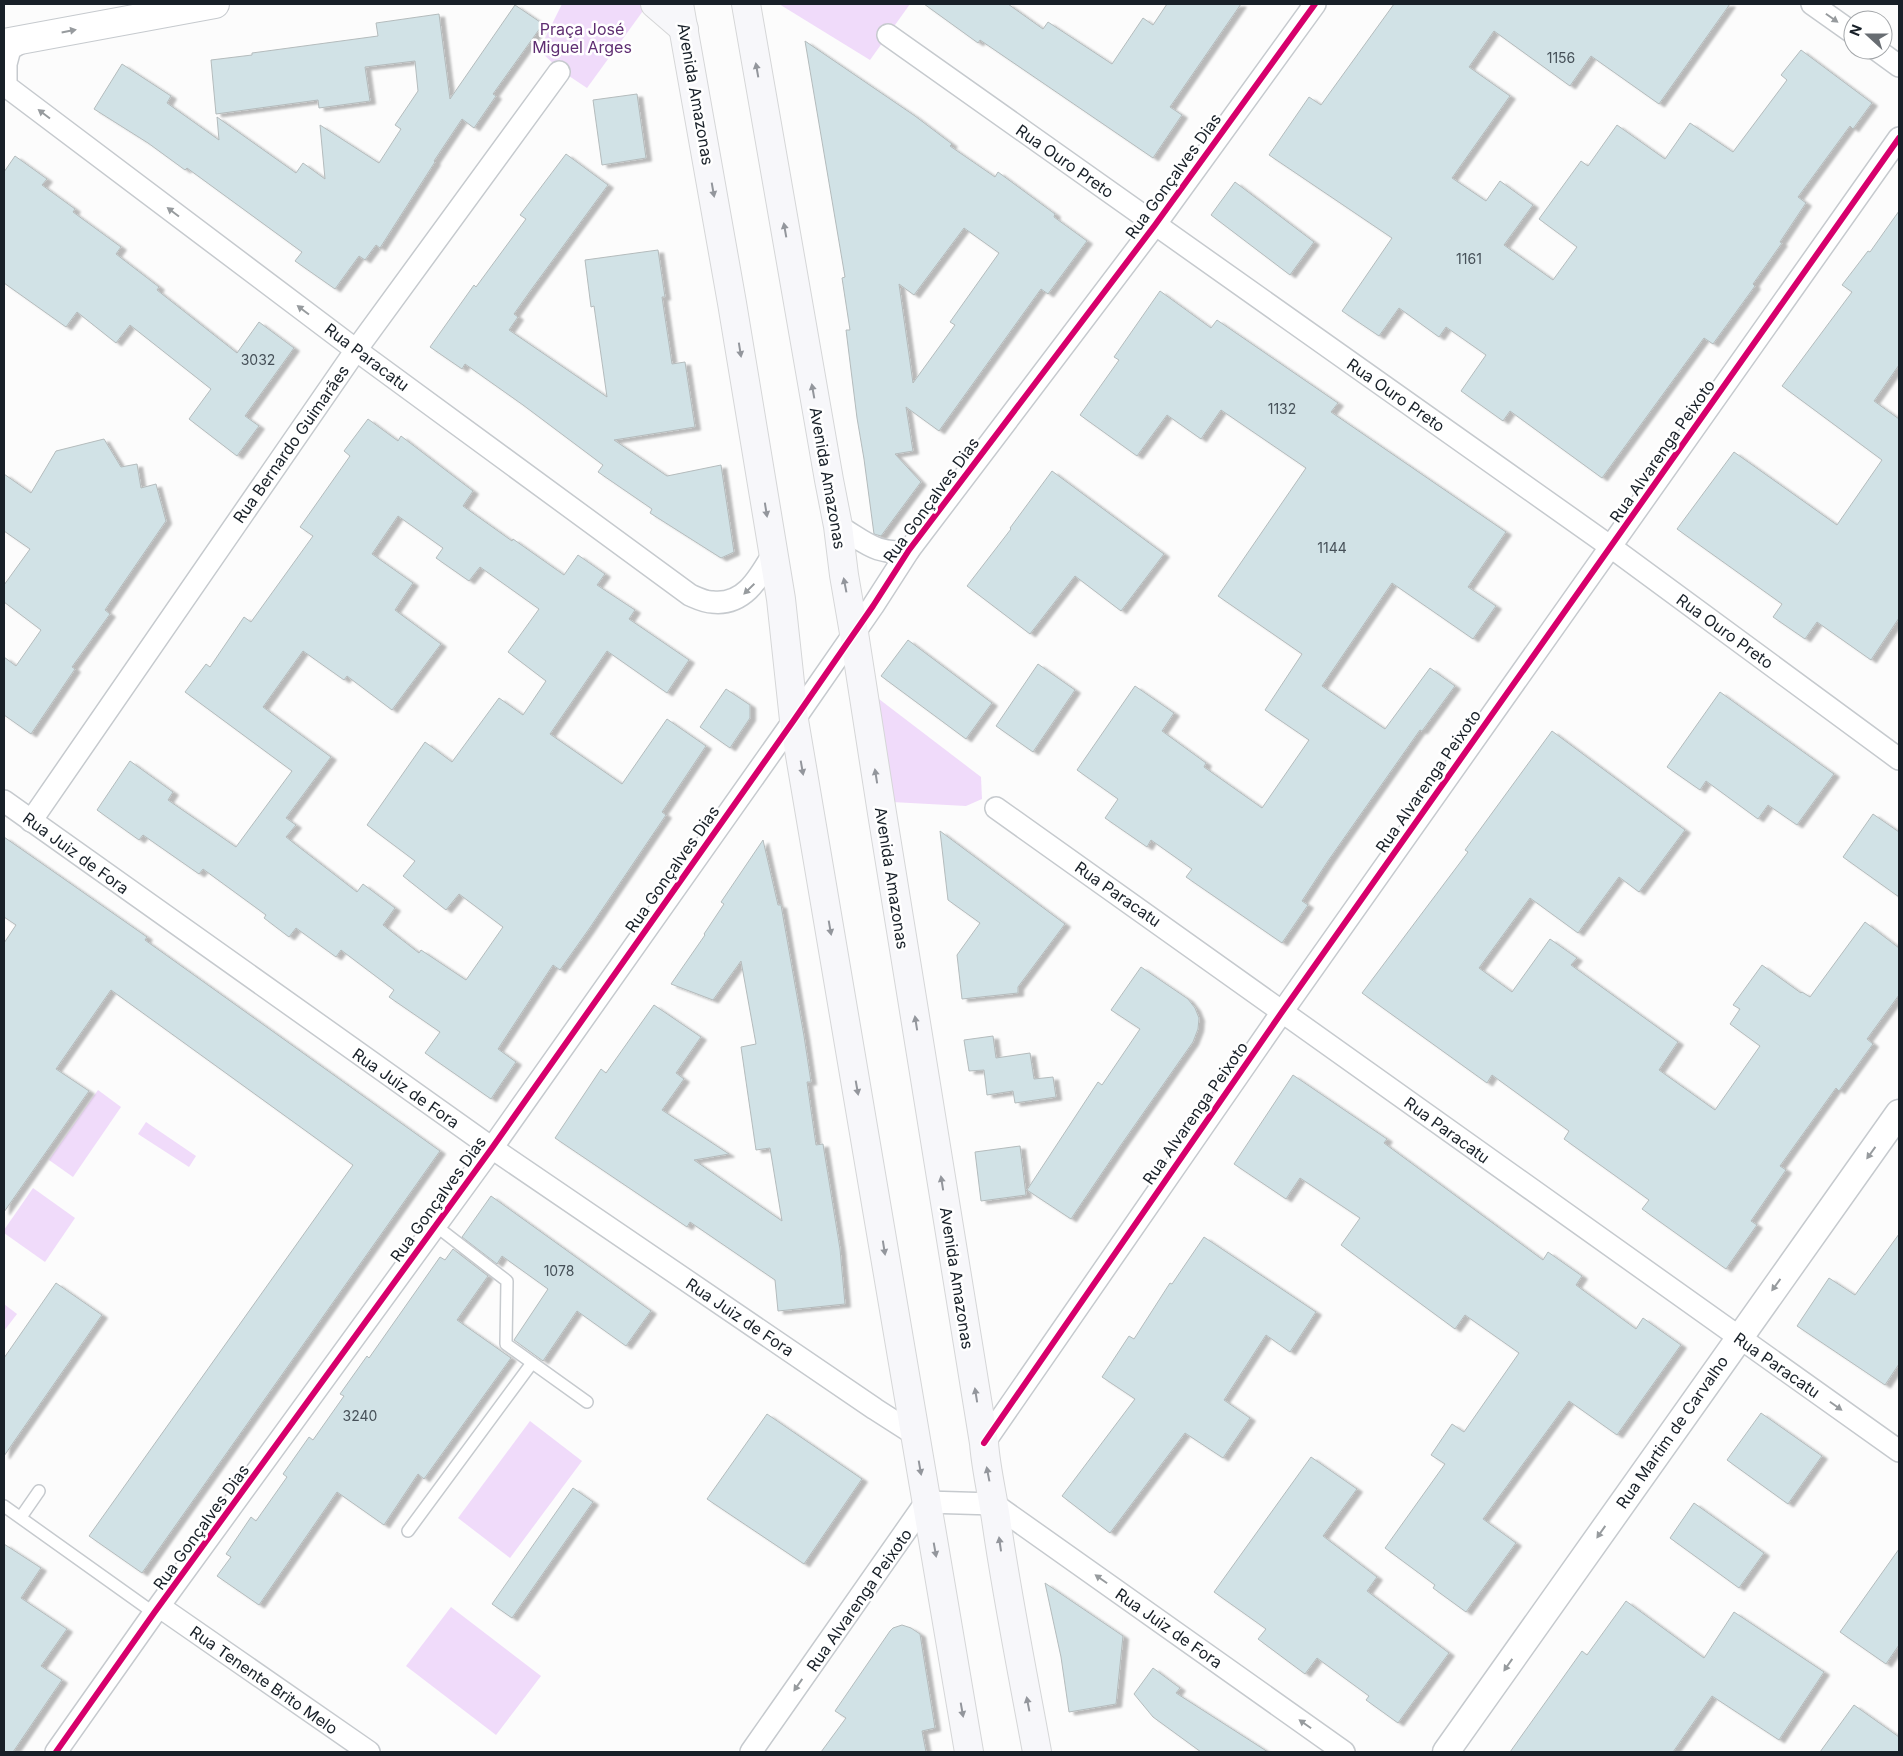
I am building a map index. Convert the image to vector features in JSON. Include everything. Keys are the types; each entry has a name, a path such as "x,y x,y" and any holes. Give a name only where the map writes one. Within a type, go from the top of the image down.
{"main road":[{"path":"15,41 215,4"},
{"path":"655,4 682,16"},
{"name":"Avenida Amazonas","path":"746,4 838,526 844,575 984,1443 985,1462 1037,1752"},
{"name":"Avenida Amazonas","path":"682,16 734,313 784,619 794,720 880,1218 914,1434 969,1752"}],"street":[{"name":"Rua Gonçalves Dias","path":"56,1752 492,1148 794,720 909,550 1156,225 1315,4"},
{"path":"1812,4 1843,26"},
{"name":"Rua Ouro Preto","path":"888,35 1612,547 1899,759"},
{"name":"Rua Paracatu","path":"15,41 10,49 6,64 6,86 356,350 690,595 710,602 726,603 742,596 758,580 772,554"},
{"name":"Rua Bernardo Guimarães","path":"31,821 356,350 559,72"},
{"name":"Rua Alvarenga Peixoto","path":"984,1443 1282,1012 1899,138"},
{"name":"Rua Gonçalves Dias","path":"838,526 882,551 895,553 909,550"},
{"name":"Rua Juiz de Fora","path":"4,801 492,1148 914,1434"},
{"name":"Rua Paracatu","path":"996,808 1899,1451"},
{"name":"Rua Martim de Carvalho","path":"1446,1752 1899,1114"},
{"path":"926,1502 994,1504"},
{"name":"Rua Alvarenga Peixoto","path":"751,1752 926,1502"},
{"name":"Rua Juiz de Fora","path":"994,1504 1344,1752"},
{"name":"Rua Tenente Brito Melo","path":"157,1610 369,1752"}],"lane":[{"path":"436,1226 507,1281 506,1344 587,1402"},
{"path":"408,1531 532,1363"},
{"path":"21,1517 39,1491"},
{"path":"4,1506 157,1610"}],"green space":[{"name":"Praça José Miguel Arges","path":"562,4 648,4 587,88 560,70 539,50"},
{"path":"779,4 910,4 870,60"},
{"path":"875,696 981,777 982,799 966,806 892,802"},
{"path":"98,1090 121,1107 73,1177 49,1160"},
{"path":"146,1122 196,1156 189,1167 138,1134"},
{"path":"33,1188 75,1218 45,1262 4,1233 4,1230"},
{"path":"4,1304 17,1314 4,1331"},
{"path":"530,1421 582,1461 510,1558 458,1518"},
{"path":"451,1607 541,1676 496,1735 406,1666"}],"building":[{"path":"924,4 1008,4 1043,29 1048,22 1112,64 1143,18 1153,25 1167,4 1241,4 1170,107 1182,115 1153,158 980,40 978,43"},
{"path":"1394,4 1730,4 1659,104 1591,56 1570,86 1494,31 1469,67 1510,96 1452,178 1486,201 1500,181 1533,205 1504,245 1553,280 1577,247 1539,219 1581,161 1588,166 1617,125 1665,159 1690,123 1733,152 1787,80 1781,75 1801,50 1872,103 1853,129 1850,126 1798,197 1806,203 1780,242 1782,243 1753,284 1755,286 1713,344 1704,338 1602,478 1510,411 1503,421 1461,391 1486,355 1446,327 1439,337 1399,308 1379,336 1342,311 1392,238 1269,155 1309,97 1321,105"},
{"path":"515,5 543,24 493,94 496,96 474,128 462,119 380,248 376,245 365,260 359,256 335,289 295,261 302,252 187,168 185,170 148,143 94,109 122,64 171,96 167,103 219,140 217,117 296,173 303,163 325,179 320,125 379,163 401,129 395,125 418,91 415,61 365,67 370,101 319,108 318,100 216,114 211,60 378,36 376,23 439,14 450,99"},
{"path":"805,41 915,116 952,144 950,146 995,177 998,172 1055,214 1054,217 1087,241 1048,294 1041,289 939,431 906,407 913,451 895,454 921,482 881,536 874,534 857,418 846,330 850,330 842,278 845,277","holes":["964,228 999,253 950,322 955,325 913,383 899,284 914,295"]},
{"path":"637,94 646,158 602,165 593,100"},
{"path":"566,154 608,185 514,314 518,317 509,330 607,397 594,306 591,307 585,260 658,250 665,297 662,297 672,364 685,362 695,427 614,440 667,476 721,465 734,552 721,558 650,513 652,509 598,472 603,465 523,405 465,364 462,369 430,347 474,285 476,287 526,219 520,215"},
{"path":"15,156 47,179 42,185 75,209 73,212 121,247 116,254 159,287 157,290 237,353 259,322 294,348 245,416 259,426 237,456 189,419 211,389 130,325 116,343 77,312 66,327 4,283 4,172"},
{"path":"1235,182 1314,242 1290,275 1211,215"},
{"path":"1899,211 1899,365 1874,401 1899,419 1899,618 1871,660 1817,622 1805,639 1773,617 1782,604 1677,529 1734,452 1837,525 1882,460 1782,386 1852,292 1842,285 1868,251 1870,252"},
{"path":"1160,291 1211,328 1217,320 1338,403 1331,412 1506,532 1468,587 1496,606 1473,639 1392,583 1322,686 1385,729 1430,668 1455,686 1422,731 1420,730 1328,861 1302,901 1308,905 1282,943 1186,877 1192,869 1151,840 1147,847 1105,818 1118,799 1077,770 1135,686 1174,713 1162,731 1206,763 1204,767 1262,808 1309,740 1265,710 1302,654 1218,596 1306,468 1221,410 1201,439 1167,415 1137,456 1080,415 1119,360 1114,357"},
{"path":"368,419 398,441 401,436 473,491 463,506 564,575 578,555 605,574 597,585 635,610 629,619 689,660 667,693 607,651 550,734 622,784 667,719 706,746 662,812 666,815 589,929 560,970 553,965 498,1049 516,1062 491,1099 425,1053 440,1032 389,997 394,990 341,950 336,957 296,928 289,937 264,918 266,915 203,869 199,874 143,835 139,840 97,810 130,761 173,792 168,800 236,847 292,771 185,692 206,664 210,667 244,617 251,622 313,536 300,527 350,456 344,451","holes":["398,516 443,548 436,558 469,581 480,567 539,609 508,652 546,681 523,715 499,698 452,762 425,742 367,825 415,861 403,876 446,910 459,894 503,927 466,980 421,950 419,953 383,925 395,908 363,884 357,892 286,837 296,825 286,818 331,757 263,707 303,651 344,680 347,676 392,710 441,644 395,610 413,583 372,554"]},
{"path":"104,439 121,467 137,464 141,488 156,484 166,521 105,610 110,614 72,667 75,669 31,734 4,715 4,657 16,666 41,630 4,602 4,585 30,549 4,531 4,474 31,493 56,451"},
{"path":"1052,471 1164,554 1121,611 1075,576 1030,634 967,586 1011,529"},
{"path":"908,640 992,703 966,739 881,676"},
{"path":"1038,664 1075,690 1033,752 996,726"},
{"path":"726,689 750,705 750,718 730,748 700,727"},
{"path":"1720,692 1834,774 1797,825 1768,805 1758,819 1706,781 1700,790 1667,767"},
{"path":"1552,731 1685,830 1639,892 1619,877 1578,933 1530,898 1479,968 1512,992 1550,939 1577,958 1571,965 1678,1042 1659,1070 1715,1110 1760,1046 1730,1024 1740,1009 1733,1005 1762,965 1801,993 1810,997 1865,922 1899,948 1899,995 1867,1039 1873,1044 1839,1091 1836,1088 1780,1166 1786,1170 1751,1221 1757,1225 1726,1269 1642,1209 1649,1200 1564,1139 1569,1131 1492,1075 1487,1083 1362,993 1468,852 1465,850"},
{"path":"1873,814 1899,832 1899,897 1843,857"},
{"path":"940,831 1065,924 1018,987 1018,993 962,999 957,955 980,923 948,900"},
{"path":"4,837 147,937 145,940 440,1151 142,1573 89,1536 353,1165 111,990 56,1069 89,1091 4,1212 4,943 16,925 4,917"},
{"path":"763,840 778,905 781,905 811,1082 807,1082 816,1145 823,1144 840,1249 845,1304 778,1311 775,1280 690,1222 687,1227 555,1138 601,1069 606,1073 654,1005 701,1037 676,1073 684,1079 662,1110 729,1154 694,1160 782,1221 770,1148 756,1150 741,1047 756,1044 741,961 713,1000 671,984 705,935 724,904 721,902"},
{"path":"1141,967 1188,999 1195,1008 1199,1018 1198,1029 1193,1042 1071,1219 1027,1190 1098,1082 1102,1085 1140,1029 1111,1010"},
{"path":"993,1036 996,1058 1030,1053 1034,1079 1053,1077 1056,1097 1015,1103 1013,1091 987,1095 984,1070 969,1071 964,1040"},
{"path":"1293,1075 1387,1139 1384,1143 1543,1260 1548,1252 1582,1276 1576,1285 1636,1329 1643,1318 1681,1345 1617,1435 1569,1401 1483,1519 1516,1543 1466,1612 1433,1588 1435,1585 1385,1548 1445,1464 1431,1455 1452,1424 1464,1432 1519,1353 1465,1315 1455,1329 1341,1245 1360,1218 1300,1178 1286,1199 1234,1164"},
{"path":"1020,1146 1026,1195 981,1201 975,1152"},
{"path":"491,1196 651,1311 626,1346 577,1311 543,1361 514,1340 548,1289 502,1256 497,1264 462,1237"},
{"path":"1899,1234 1899,1364 1885,1385 1797,1326 1829,1278 1855,1295"},
{"path":"1204,1237 1316,1312 1290,1352 1266,1335 1224,1400 1250,1418 1223,1458 1185,1433 1110,1533 1062,1496 1135,1399 1102,1377 1129,1336 1134,1339 1170,1283 1172,1284"},
{"path":"453,1249 488,1276 457,1320 511,1358 424,1479 418,1474 384,1525 337,1492 259,1605 217,1576 231,1557 226,1554 251,1517 256,1521 287,1477 283,1474 309,1437 313,1440 344,1396 340,1394 367,1356 369,1358 440,1257 445,1260"},
{"path":"56,1283 102,1315 4,1456 4,1358"},
{"path":"1761,1413 1822,1456 1788,1504 1727,1460"},
{"path":"767,1414 862,1479 804,1564 707,1499"},
{"path":"1311,1457 1357,1489 1323,1536 1377,1577 1367,1591 1449,1653 1398,1723 1366,1700 1369,1696 1317,1658 1305,1674 1258,1639 1266,1629 1214,1592"},
{"path":"573,1488 593,1502 512,1618 492,1604"},
{"path":"1694,1503 1764,1553 1739,1588 1670,1538"},
{"path":"4,1544 41,1568 21,1598 67,1629 41,1666 62,1680 13,1752 4,1752"},
{"path":"1899,1549 1899,1645 1886,1664 1840,1632"},
{"path":"1045,1583 1123,1636 1116,1704 1069,1712 1061,1657"},
{"path":"1626,1601 1704,1658 1734,1612 1824,1672 1779,1740 1712,1696 1673,1752 1510,1752 1582,1651 1587,1655"},
{"path":"902,1625 920,1634 935,1728 922,1731 926,1752 821,1752 846,1718 835,1711 890,1631"},
{"path":"1153,1668 1180,1688 1176,1693 1268,1752 1201,1752 1153,1717 1134,1694"},
{"path":"1854,1705 1899,1737 1899,1752 1820,1752"}],"cycle path":[{"path":"56,1752 154,1613 492,1148 794,720 873,606 909,550 1155,225 1315,4"},
{"path":"984,1443 1282,1012 1899,138"}]}
